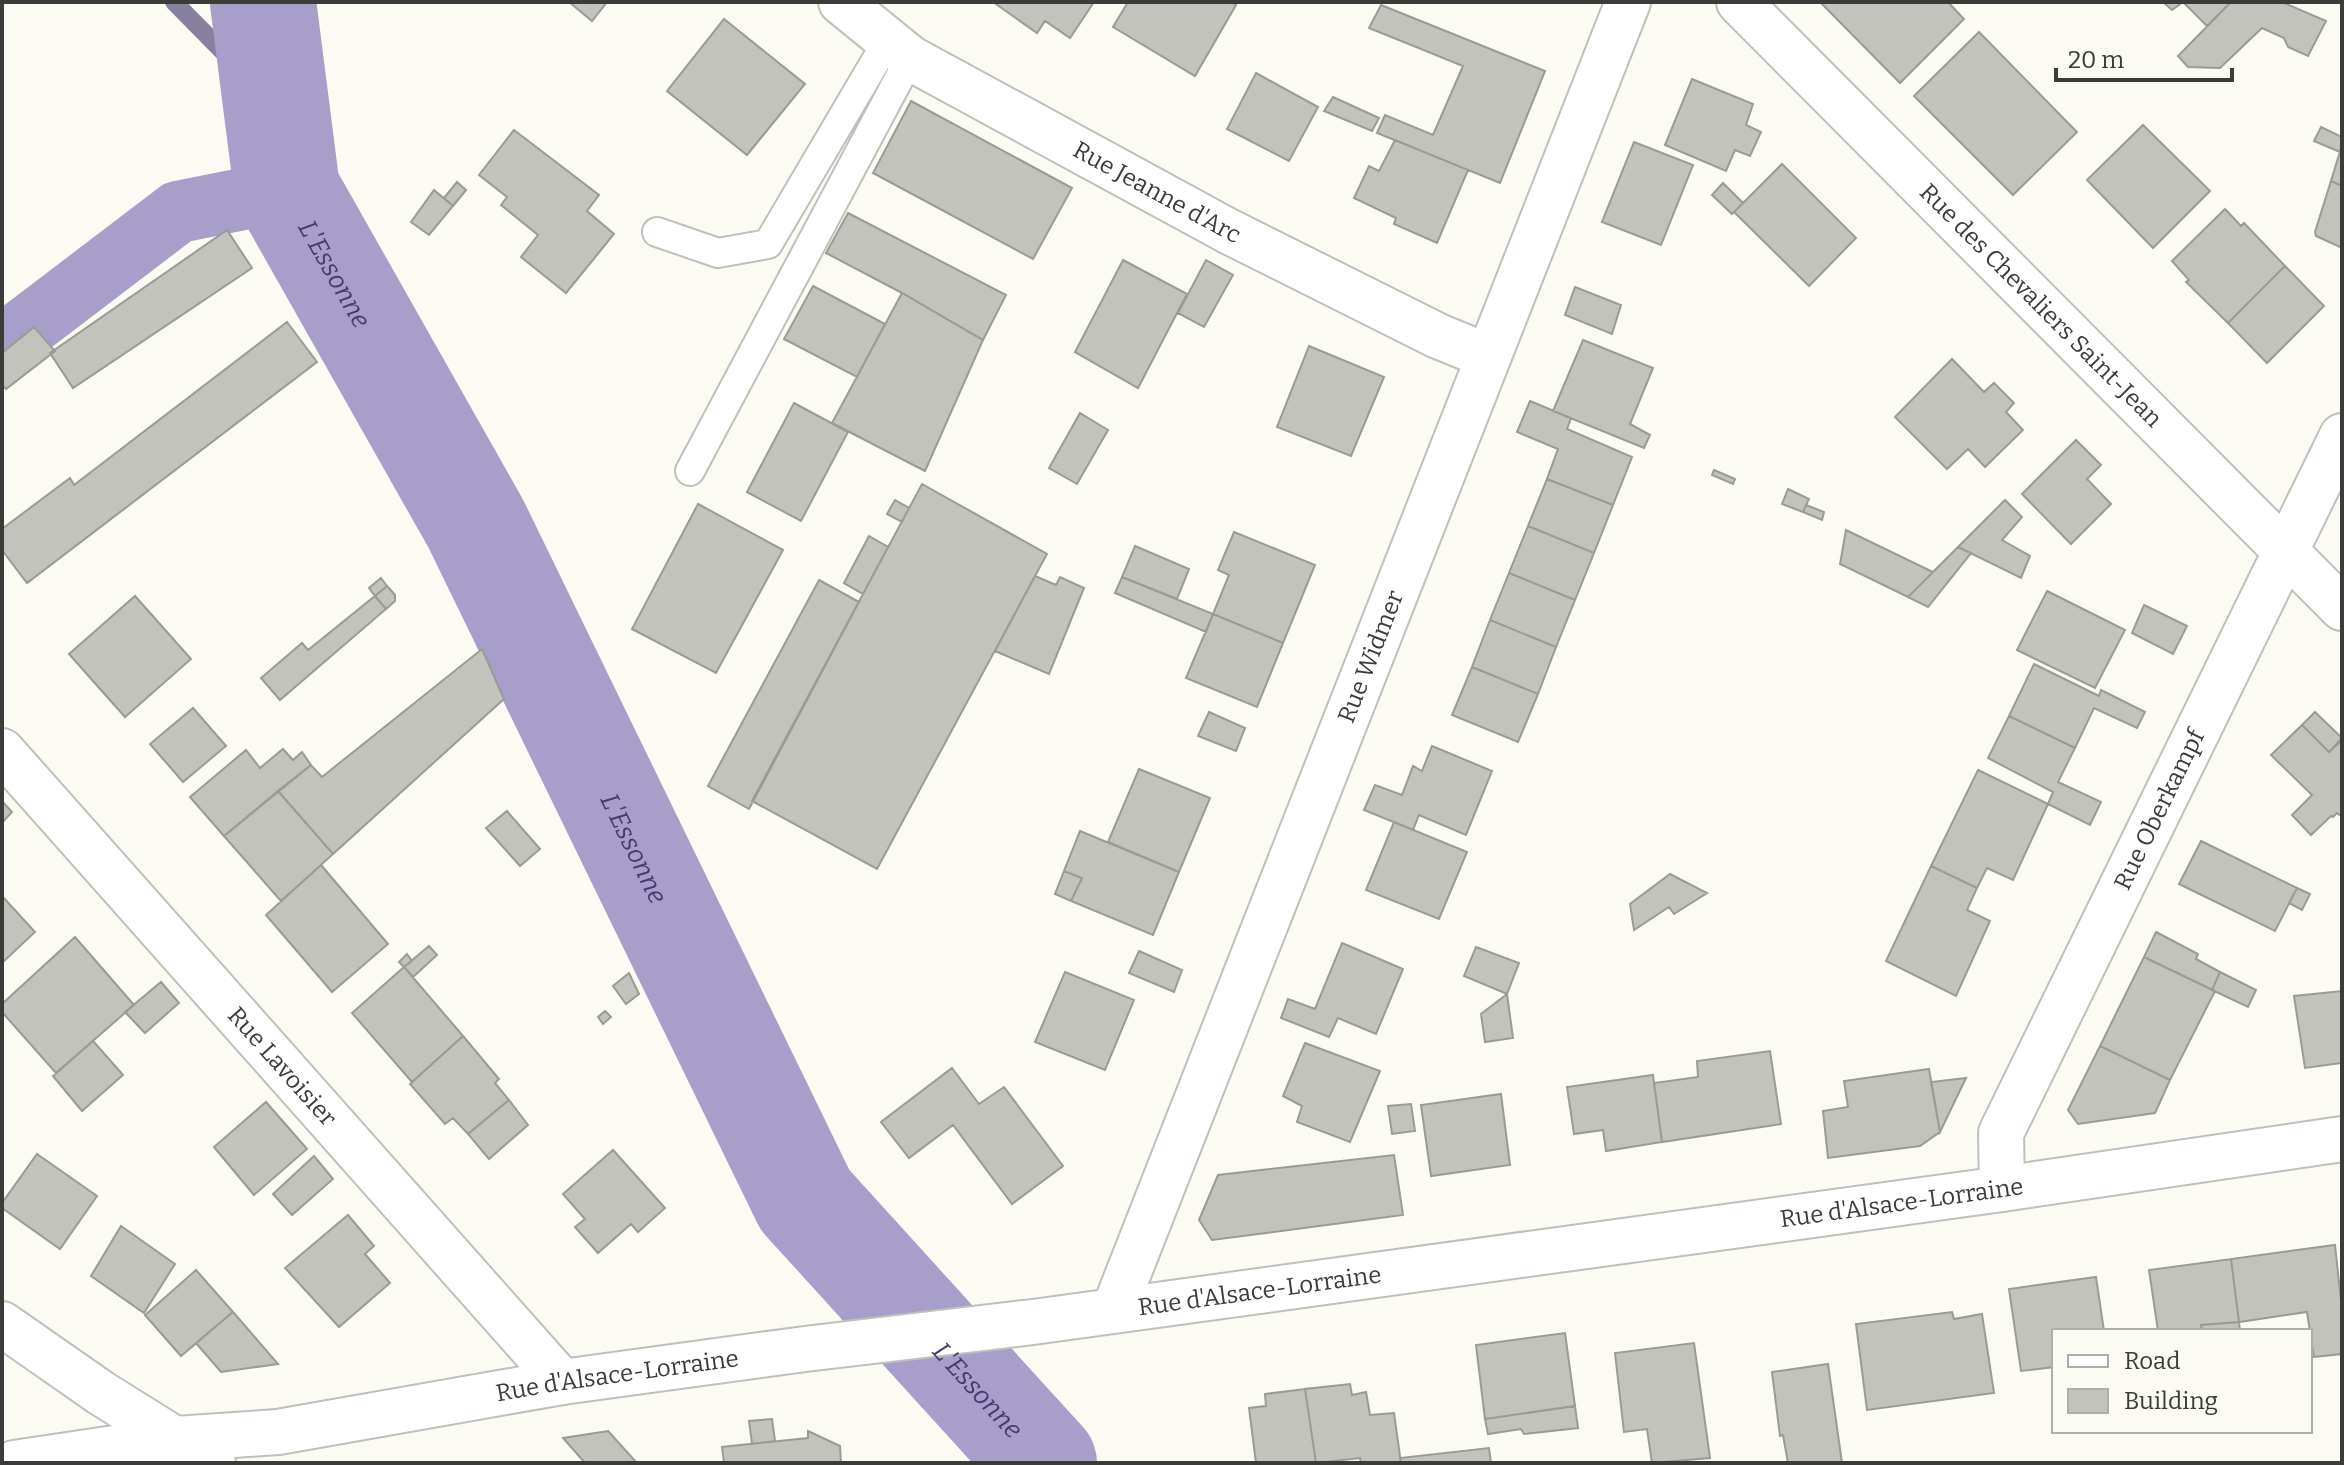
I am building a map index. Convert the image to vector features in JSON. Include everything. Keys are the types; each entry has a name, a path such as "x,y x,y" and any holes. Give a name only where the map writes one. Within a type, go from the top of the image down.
{"street":[{"name":"Rue Jeanne d'Arc","path":"841,2 899,49 1228,231 1438,336 1487,356"},
{"name":"Rue Widmer","path":"1114,1310 1628,2"},
{"name":"Rue des Chevaliers Saint-Jean","path":"1739,2 2342,608"},
{"name":"Rue Oberkampf","path":"2002,1189 2001,1133 2342,436"},
{"name":"Rue Lavoisier","path":"2,751 562,1382"},
{"name":"Rue d'Alsace-Lorraine","path":"14,1463 175,1439 278,1432 562,1382 1033,1322 2002,1189 2342,1139"},
{"path":"2,1324 101,1393 213,1463"}],"lane":[{"path":"657,232 718,253 768,244 899,49"},
{"path":"690,471 899,49"}],"building":[{"path":"569,2 607,2 592,21"},
{"path":"993,2 1094,2 1070,38 1045,21 1037,33"},
{"path":"1128,2 1231,2 1236,5 1195,76 1113,27"},
{"path":"1820,2 1948,2 1964,19 1900,83"},
{"path":"2163,2 2183,2 2172,10"},
{"path":"2183,2 2231,2 2207,26"},
{"path":"2231,2 2282,2 2326,21 2308,56 2288,47 2284,38 2262,28 2220,68 2188,67 2178,56"},
{"path":"1381,5 1545,71 1500,183 1377,133 1385,115 1433,135 1463,66 1369,28"},
{"path":"724,19 805,84 747,155 667,91"},
{"path":"1979,32 2077,132 2013,195 1914,96"},
{"path":"1256,73 1318,107 1289,161 1227,129"},
{"path":"1692,79 1753,104 1746,125 1761,132 1750,156 1735,150 1726,171 1665,145"},
{"path":"1333,97 1379,118 1372,131 1324,111"},
{"path":"911,101 1072,188 1033,259 873,173"},
{"path":"2143,125 2210,191 2153,248 2087,180"},
{"path":"2321,127 2342,137 2340,152 2314,141"},
{"path":"514,130 599,195 587,211 614,234 566,293 521,257 538,235 501,205 507,197 479,175"},
{"path":"1395,140 1468,170 1437,243 1394,224 1396,218 1354,198 1369,166 1379,171"},
{"path":"1634,142 1693,165 1661,245 1602,222"},
{"path":"2342,145 2342,186 2331,181"},
{"path":"1782,164 1856,238 1809,286 1734,212"},
{"path":"2331,181 2342,186 2342,248 2316,236 2315,232"},
{"path":"457,182 466,190 453,206 444,198"},
{"path":"1723,183 1743,203 1732,214 1712,195"},
{"path":"434,190 453,206 429,235 411,222"},
{"path":"2225,209 2241,226 2244,223 2285,266 2228,323 2186,282 2189,280 2172,261"},
{"path":"848,213 1006,295 983,340 826,253"},
{"path":"227,230 252,268 73,388 50,353"},
{"path":"1123,260 1187,294 1138,388 1075,352"},
{"path":"1206,260 1233,275 1204,327 1178,313"},
{"path":"2285,266 2324,306 2267,363 2228,323"},
{"path":"813,286 885,324 857,377 784,339"},
{"path":"1575,287 1621,305 1612,334 1565,315"},
{"path":"902,293 983,340 925,471 832,423"},
{"path":"287,322 317,362 27,583 2,550 2,529 70,478 74,485"},
{"path":"34,327 55,351 6,389 2,384 2,353"},
{"path":"1583,340 1653,368 1630,424 1650,435 1644,448 1553,411"},
{"path":"1309,346 1384,377 1351,456 1277,427"},
{"path":"1952,359 1984,392 1994,383 2014,403 2006,412 2023,430 1985,467 1968,449 1947,469 1895,417"},
{"path":"1530,401 1571,418 1567,429 1632,457 1613,505 1547,479 1558,449 1517,432"},
{"path":"794,403 848,432 801,521 747,492"},
{"path":"1080,413 1108,430 1077,484 1049,468"},
{"path":"2076,440 2101,465 2087,479 2111,504 2071,544 2022,494"},
{"path":"1714,470 1735,479 1733,484 1712,475"},
{"path":"1547,479 1613,505 1594,553 1528,526"},
{"path":"922,484 1047,554 877,869 752,801"},
{"path":"1788,489 1809,499 1803,512 1782,504"},
{"path":"895,500 909,508 902,522 887,514"},
{"path":"2005,500 2022,517 2002,540 2030,556 2021,578 1958,547"},
{"path":"698,504 783,550 716,673 632,629"},
{"path":"1806,505 1824,512 1822,520 1803,512"},
{"path":"1528,526 1594,553 1575,600 1509,573"},
{"path":"1846,530 1933,572 1908,597 1840,564"},
{"path":"1234,532 1315,565 1283,643 1213,614 1229,575 1218,570"},
{"path":"869,536 888,547 863,594 844,583"},
{"path":"1135,546 1189,569 1177,599 1122,577"},
{"path":"1958,547 1971,553 1928,607 1908,597"},
{"path":"1509,573 1575,600 1556,647 1490,620"},
{"path":"1035,576 1056,585 1060,577 1084,588 1049,674 995,651"},
{"path":"1122,577 1213,614 1206,632 1115,593"},
{"path":"381,578 387,586 375,596 369,588"},
{"path":"819,580 859,602 749,809 708,786"},
{"path":"387,586 395,595 395,601 386,609 375,596"},
{"path":"2047,591 2125,630 2095,688 2017,650"},
{"path":"135,596 191,659 125,717 69,654"},
{"path":"375,596 386,609 280,700 261,678 302,643 308,650"},
{"path":"2144,605 2187,626 2173,654 2132,633"},
{"path":"1213,614 1283,643 1257,707 1186,678"},
{"path":"1490,620 1556,647 1538,694 1472,667"},
{"path":"482,649 504,699 333,854 278,791 311,765 322,777"},
{"path":"2034,664 2099,696 2101,690 2145,712 2137,728 2094,708 2075,748 2009,716"},
{"path":"1472,667 1538,694 1518,742 1452,715"},
{"path":"193,708 226,746 183,782 150,744"},
{"path":"1209,712 1245,728 1236,751 1198,736"},
{"path":"2315,712 2342,738 2329,752 2302,725"},
{"path":"2009,716 2075,748 2058,782 2101,802 2090,825 2048,804 2053,792 1988,758"},
{"path":"2302,725 2329,752 2342,740 2342,817 2337,813 2331,816 2311,835 2292,815 2312,795 2271,755"},
{"path":"1432,746 1492,771 1466,835 1419,815 1413,830 1364,810 1375,785 1402,795 1413,766 1422,771"},
{"path":"283,749 293,760 302,752 311,765 224,836 190,797 246,750 260,768"},
{"path":"1139,769 1210,798 1179,872 1108,842"},
{"path":"1978,770 2048,804 2013,880 1987,868 1977,888 1931,866"},
{"path":"278,791 333,854 281,901 224,836"},
{"path":"2,801 12,812 2,823"},
{"path":"507,811 540,849 520,866 486,828"},
{"path":"1394,822 1467,852 1439,919 1366,890"},
{"path":"1080,831 1179,872 1153,935 1071,901 1082,878 1064,871"},
{"path":"2201,841 2297,888 2275,931 2179,884"},
{"path":"321,865 388,944 332,992 266,915"},
{"path":"1931,866 1977,888 1967,910 1990,921 1956,996 1886,961"},
{"path":"1064,871 1082,878 1071,901 1055,894"},
{"path":"1670,874 1707,893 1674,914 1669,907 1634,930 1630,904"},
{"path":"2297,888 2310,894 2302,910 2289,903"},
{"path":"2,896 35,932 2,963"},
{"path":"2156,932 2198,954 2196,959 2220,972 2212,990 2144,957"},
{"path":"75,937 134,1005 56,1073 2,1012 2,1004"},
{"path":"1342,943 1403,969 1376,1034 1338,1018 1329,1037 1281,1018 1288,999 1315,1009"},
{"path":"429,946 437,955 413,977 404,967"},
{"path":"1476,947 1519,963 1507,994 1464,976"},
{"path":"1139,951 1182,970 1174,992 1129,973"},
{"path":"407,954 412,961 404,967 399,962"},
{"path":"2144,957 2215,991 2170,1080 2100,1046"},
{"path":"404,967 463,1036 412,1082 352,1013"},
{"path":"1065,972 1134,1000 1105,1070 1035,1042"},
{"path":"2220,972 2256,990 2248,1007 2212,990"},
{"path":"629,973 639,994 626,1004 613,986"},
{"path":"161,982 179,1003 145,1033 125,1012"},
{"path":"2342,991 2342,1063 2305,1068 2294,996"},
{"path":"1507,994 1513,1038 1485,1042 1481,1014"},
{"path":"605,1011 611,1017 603,1024 598,1017"},
{"path":"463,1036 499,1079 495,1083 509,1100 468,1134 453,1118 445,1124 410,1084"},
{"path":"93,1041 123,1075 82,1111 53,1076"},
{"path":"1305,1043 1380,1071 1350,1142 1297,1122 1302,1106 1283,1096"},
{"path":"2100,1046 2170,1080 2155,1113 2078,1124 2068,1110"},
{"path":"1770,1051 1781,1124 1662,1142 1654,1083 1698,1077 1697,1061"},
{"path":"952,1068 979,1104 1004,1087 1063,1166 1012,1204 953,1125 909,1158 881,1122"},
{"path":"1929,1069 1940,1132 1920,1146 1828,1158 1823,1111 1848,1107 1844,1081"},
{"path":"1653,1075 1662,1142 1606,1151 1603,1130 1574,1134 1567,1087"},
{"path":"1966,1078 1940,1132 1931,1082"},
{"path":"1501,1094 1510,1165 1431,1176 1421,1105"},
{"path":"509,1100 528,1125 489,1159 468,1134"},
{"path":"266,1102 307,1149 254,1195 214,1147"},
{"path":"1411,1104 1415,1131 1392,1134 1388,1106"},
{"path":"613,1150 665,1208 638,1232 631,1224 598,1253 575,1227 585,1219 563,1194"},
{"path":"37,1154 97,1196 60,1249 2,1208 2,1203"},
{"path":"1394,1155 1403,1215 1212,1240 1199,1220 1218,1175"},
{"path":"314,1156 333,1179 292,1215 273,1194"},
{"path":"348,1215 374,1246 365,1254 390,1283 339,1327 285,1268"},
{"path":"121,1226 175,1264 144,1313 91,1276"},
{"path":"2335,1245 2342,1310 2342,1354 2314,1357 2307,1312 2239,1322 2231,1259"},
{"path":"2231,1259 2239,1322 2201,1325 2202,1329 2158,1329 2149,1270"},
{"path":"196,1270 233,1312 181,1356 145,1315"},
{"path":"2096,1277 2104,1329 2052,1329 2052,1367 2021,1371 2009,1289"},
{"path":"233,1312 278,1364 221,1372 196,1343"},
{"path":"1952,1312 1954,1319 1982,1314 1994,1393 1867,1410 1856,1324"},
{"path":"2239,1322 2240,1329 2202,1329 2201,1325"},
{"path":"1565,1333 1575,1406 1485,1419 1476,1345"},
{"path":"1694,1343 1710,1458 1652,1463 1647,1429 1624,1432 1615,1353"},
{"path":"1828,1364 1842,1463 1788,1463 1783,1435 1780,1436 1772,1372"},
{"path":"1350,1384 1352,1395 1366,1392 1370,1415 1394,1413 1401,1463 1361,1463 1360,1458 1316,1463 1305,1389"},
{"path":"1305,1389 1316,1463 1256,1463 1249,1408 1266,1406 1265,1394"},
{"path":"1575,1406 1578,1428 1524,1434 1521,1429 1488,1434 1485,1419"},
{"path":"772,1419 775,1441 752,1444 749,1421"},
{"path":"608,1431 637,1463 585,1463 563,1438"},
{"path":"808,1431 840,1446 841,1463 724,1463 722,1447 808,1438"},
{"path":"1489,1448 1491,1463 1401,1463 1400,1458"}],"waterway":[{"name":"L'Essonne","path":"174,2 246,75 287,190"},
{"name":"L'Essonne","path":"263,2 287,190 476,524 805,1200 1044,1463"},
{"name":"L'Essonne","path":"2,346 178,212 287,190"}]}
